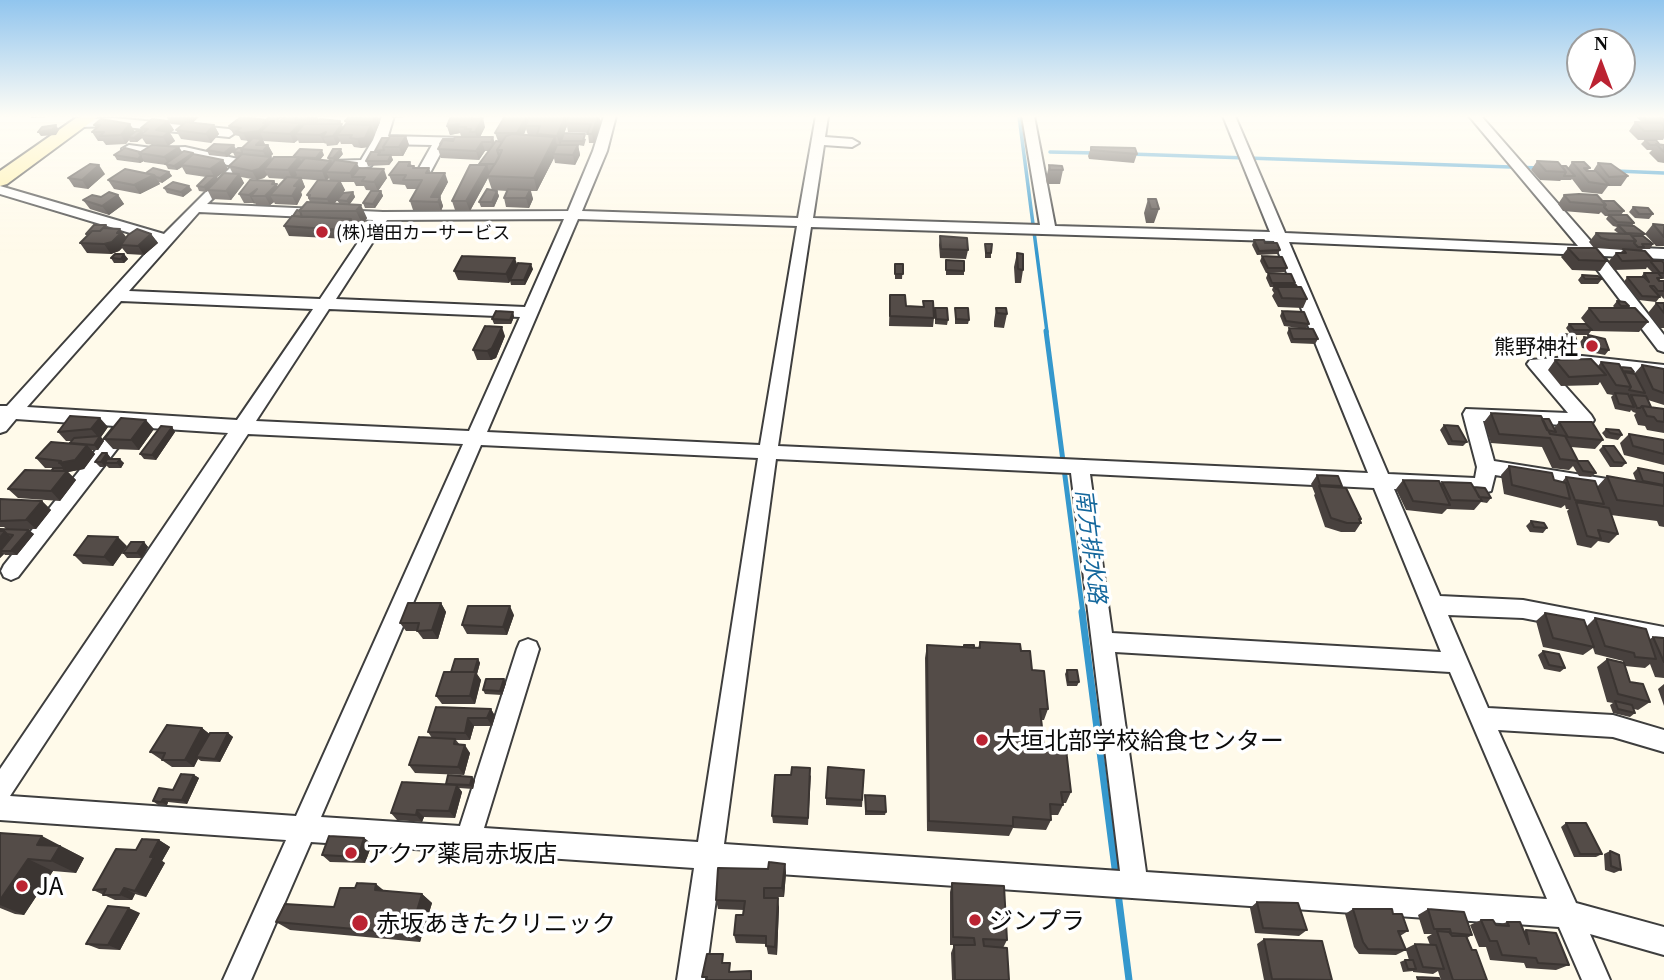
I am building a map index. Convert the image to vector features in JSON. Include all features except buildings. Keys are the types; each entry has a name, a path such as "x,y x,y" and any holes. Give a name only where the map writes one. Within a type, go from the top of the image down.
{"main road":[{"path":"0,180 25,162"}],"street":[{"path":"4,417 118,296 195,208 250,162 248,162"},
{"path":"317,165 352,166 367,162"},
{"path":"425,170 430,162"},
{"path":"237,980 573,215 590,162"},
{"path":"691,980 768,451 815,162"},
{"path":"1035,162 1046,230"},
{"path":"1249,162 1457,663 1596,980"},
{"path":"1514,162 1591,251 1664,346"},
{"path":"0,191 167,239"},
{"path":"195,208 383,216 573,215 806,222 1281,237 1661,254"},
{"path":"0,790 383,216"},
{"path":"1641,233 1661,254"},
{"path":"118,296 530,312"},
{"path":"4,417 130,420 1484,486 1486,467 1472,414 1585,420 1536,364 1582,362 1664,371"},
{"path":"11,571 130,420"},
{"path":"1077,465 1134,884"},
{"path":"1486,467 1664,495"},
{"path":"1433,605 1523,609 1664,636"},
{"path":"1101,642 1457,663"},
{"path":"468,839 528,649"},
{"path":"1481,718 1613,726 1664,741"},
{"path":"0,808 1567,914 1664,941"}],"waterway":[{"name":"南方排水路","path":"1025,162 1047,332"},
{"path":"1356,162 1540,168"},
{"path":"1616,171 1664,173"},
{"name":"南方排水路","path":"1046,331 1083,614"},
{"name":"南方排水路","path":"1082,612 1116,876"},
{"name":"南方排水路","path":"1118,893 1129,980"}],"place":[{"name":"(株)増田カーサービス","path":"322,232"},
{"name":"熊野神社","path":"1592,346"},
{"name":"大垣北部学校給食センター","path":"982,740"},
{"name":"アクア薬局赤坂店","path":"351,853"},
{"name":"JA","path":"22,886"},
{"name":"ジンプラ","path":"975,920"},
{"name":"赤坂あきたクリニック","path":"360,923"}]}
